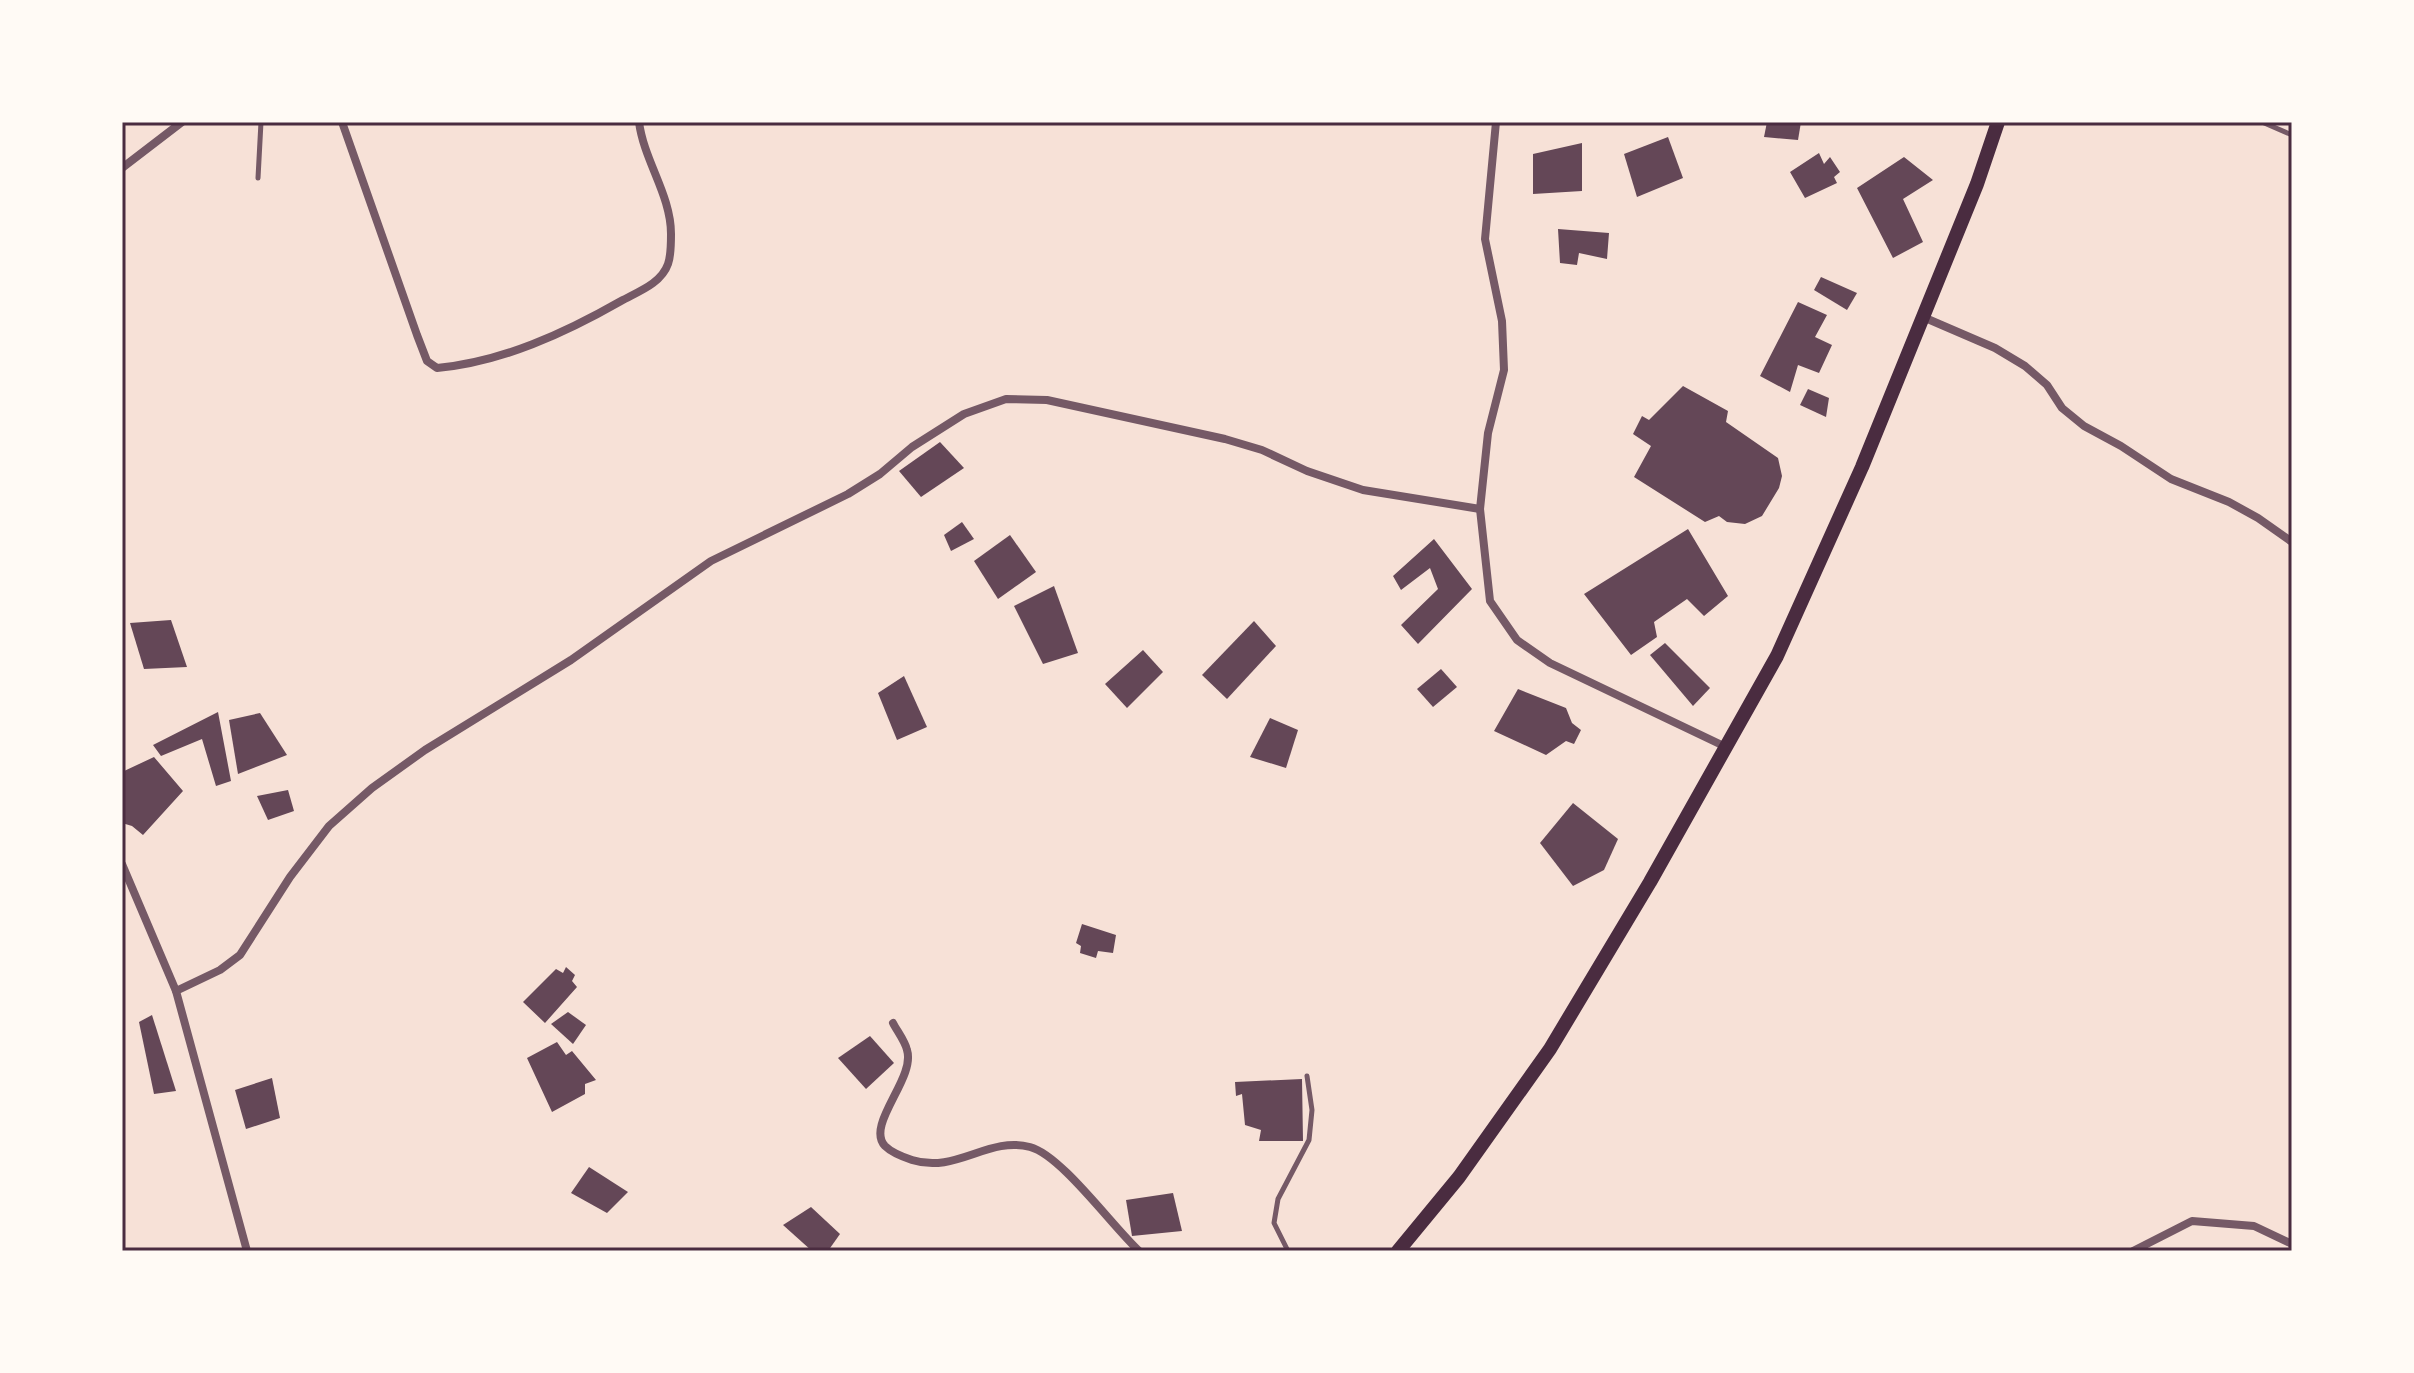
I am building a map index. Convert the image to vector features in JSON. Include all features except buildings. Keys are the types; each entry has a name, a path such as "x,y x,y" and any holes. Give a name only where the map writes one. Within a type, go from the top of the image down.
{"main road":[{"path":"1398,1251 1459,1177 1550,1049 1650,882 1777,656 1862,467 1998,122"}],"street":[{"path":"122,168 182,122"},
{"path":"342,122 427,361 437,368 463,364 544,340 650,286 668,265 671,234 669,209 654,175 639,122"},
{"path":"1496,122 1485,239 1502,321 1504,370 1488,433 1480,509 1490,601 1517,640 1550,663 1726,747"},
{"path":"1923,317 1995,348 2025,366 2047,385 2062,408 2084,426 2171,479 2248,513 2283,533 2292,542"},
{"path":"176,991 220,970 240,955 290,877 329,826 372,788 425,750 571,660 711,561 848,494 964,414 1006,399 1047,400 1225,439 1262,450 1307,471 1363,490 1480,509"},
{"path":"122,864 176,991 247,1251"},
{"path":"893,1023 908,1051 907,1070 883,1120 880,1136 884,1146 925,1164 941,1164 994,1146 1029,1147 1056,1160 1139,1251"},
{"path":"2133,1251 2192,1221 2254,1226 2292,1244"}],"lane":[{"path":"258,178 261,122"},
{"path":"2262,122 2292,135"},
{"path":"1288,1251 1274,1223 1278,1199 1309,1140 1312,1110 1307,1076"}]}
